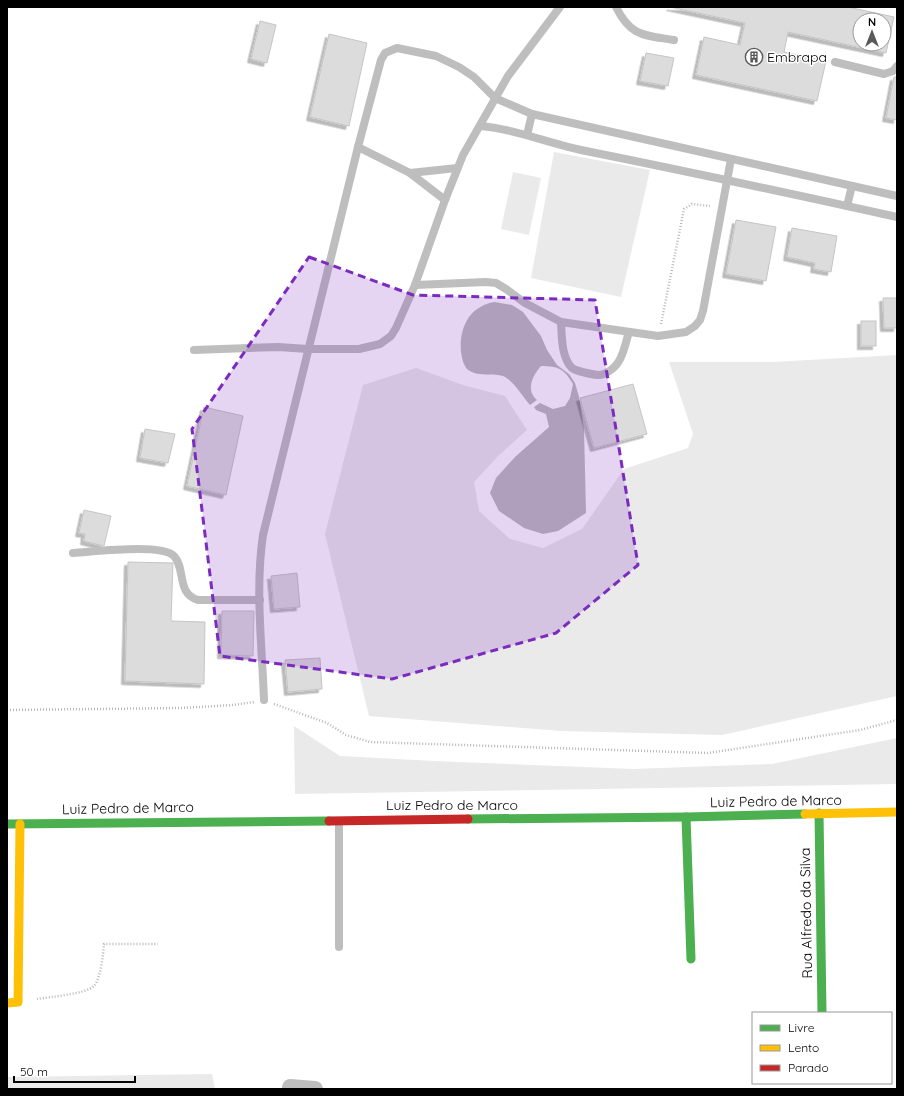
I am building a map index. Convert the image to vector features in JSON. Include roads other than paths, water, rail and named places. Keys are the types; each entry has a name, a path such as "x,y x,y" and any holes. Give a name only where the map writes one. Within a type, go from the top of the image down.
{"main road":[{"name":"Luiz Pedro de Marco","path":"7,824 686,817 897,812"},
{"name":"Rua Alfredo da Silva","path":"819,813 822,1012"},
{"path":"686,817 691,959"},
{"path":"7,1003 18,1002 20,824"}],"street":[{"path":"290,1087 315,1089"}],"lane":[{"path":"194,350 278,347 308,349 359,349 380,344 392,336 415,285 457,168 495,98 518,62 560,7"},
{"path":"616,7 622,19 630,29 644,35 674,40"},
{"path":"264,700 259,559 263,535 358,147 381,60 385,53 397,48 436,56 459,67 474,77 495,98 532,114 897,196"},
{"path":"835,62 884,74 893,71 897,66"},
{"path":"527,135 532,114"},
{"path":"480,126 494,127 573,148 897,217"},
{"path":"358,147 410,173 445,200"},
{"path":"415,285 486,282 496,283 506,288 525,303 561,322 658,336 686,332 695,326 700,320 703,311 731,159"},
{"path":"410,173 457,168"},
{"path":"848,206 852,186"},
{"path":"561,322 562,340 567,360 571,368 600,375 609,372 619,362 629,332"},
{"path":"73,553 159,549 168,552 174,557 178,565 186,594 191,598 198,600 260,600"},
{"path":"339,820 339,946"}],"place":[{"name":"Embrapa","path":"754,57"}]}
